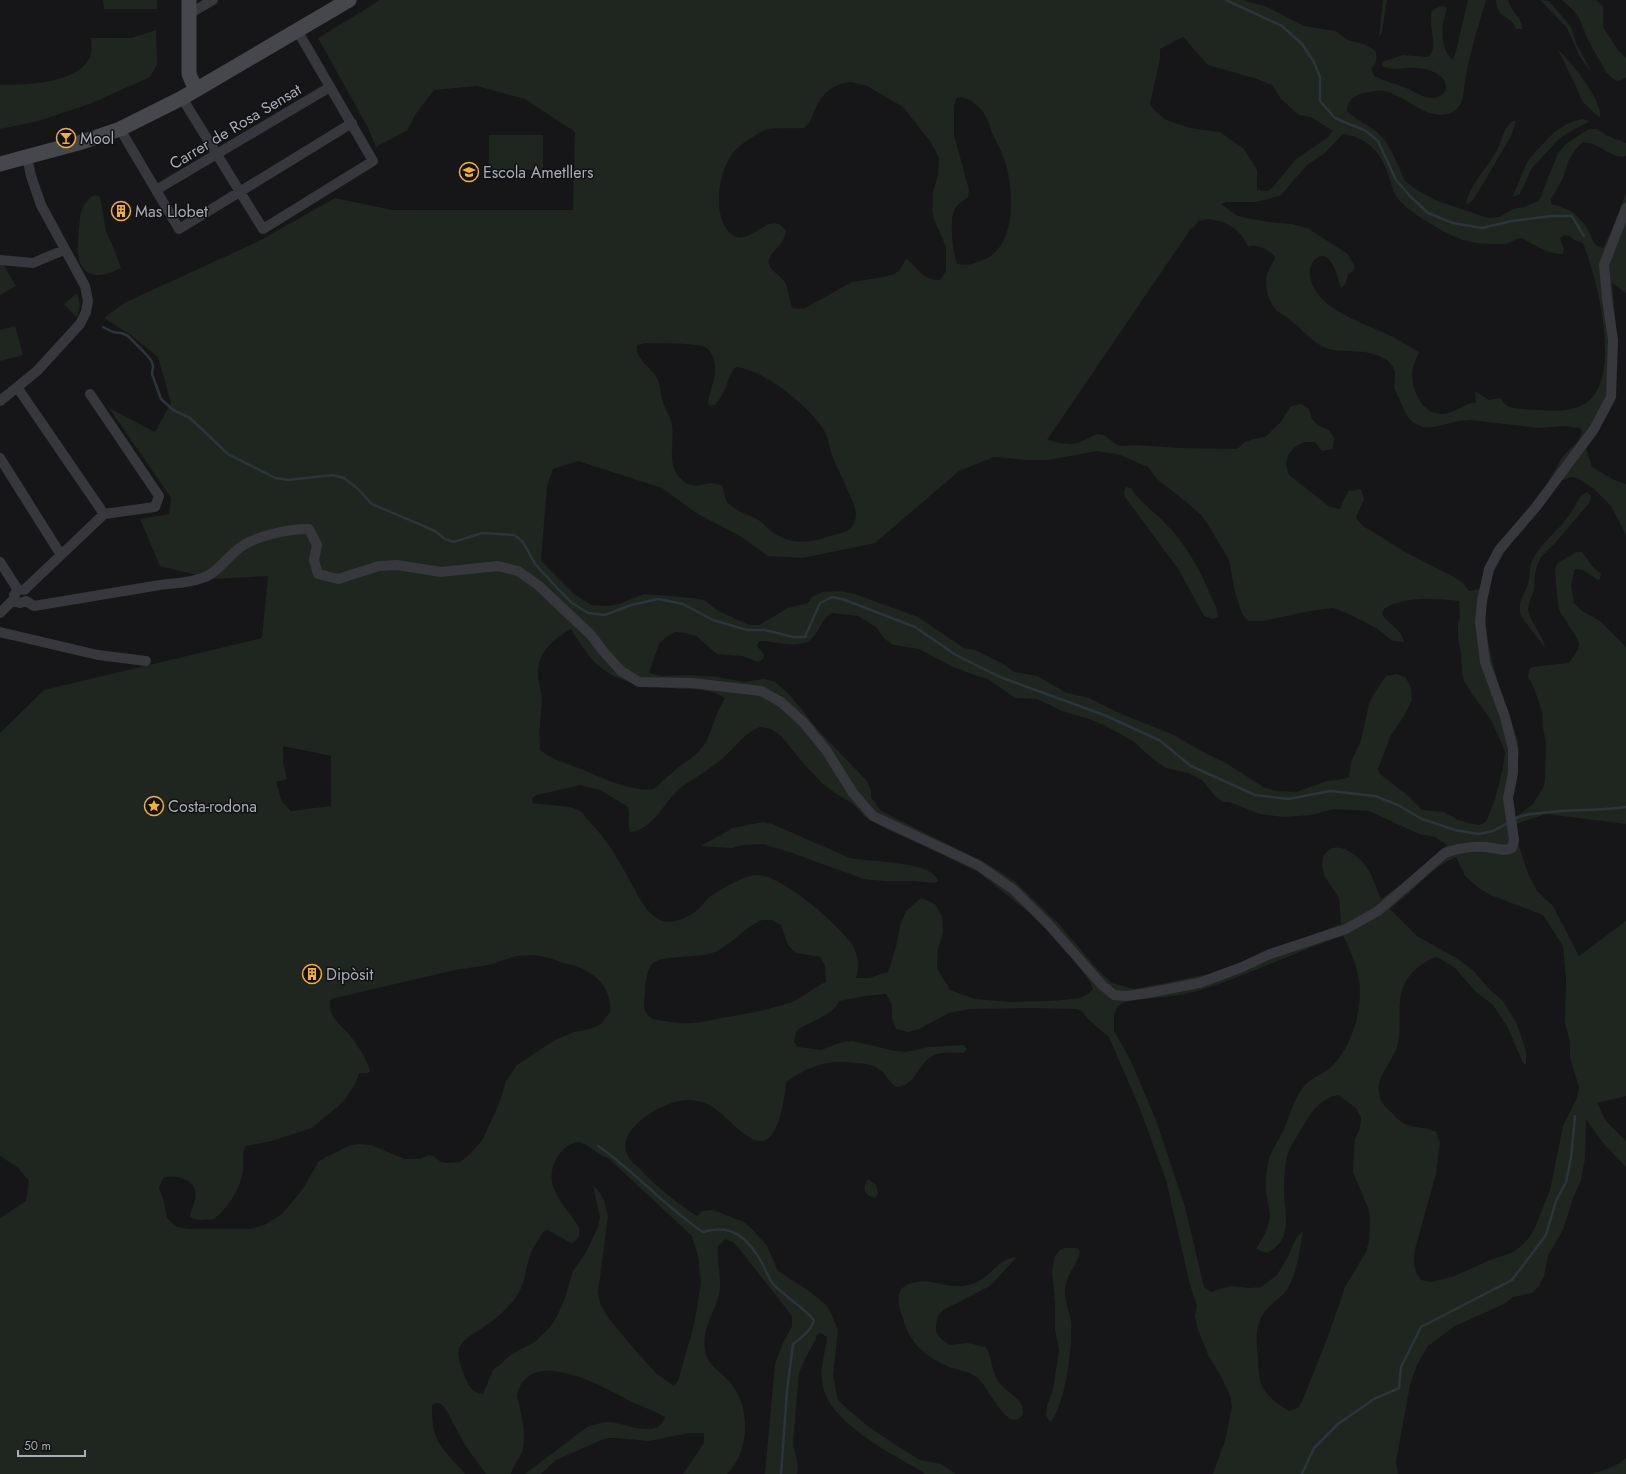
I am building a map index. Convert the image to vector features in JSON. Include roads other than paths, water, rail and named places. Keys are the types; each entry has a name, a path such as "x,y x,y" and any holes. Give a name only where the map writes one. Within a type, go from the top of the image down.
{"street":[{"path":"196,90 189,74 189,7 212,0"},
{"path":"0,164 120,129 182,98 349,0"},
{"path":"182,98 263,229 373,161 298,30"},
{"name":"Carrer de Rosa Sensat","path":"156,190 330,87"},
{"path":"120,129 179,229 352,123"},
{"path":"0,402 37,371 80,324 86,312 88,301 85,286 64,250 41,205 31,176 27,157"},
{"path":"0,562 21,595 34,606 160,585 182,584 204,578 220,567 238,548 274,533 294,529 309,529 317,545 314,560 318,574 338,579 379,566 397,565 441,572 498,566 518,571 538,585 591,635 603,652 622,671 639,682 692,683 761,691 782,702 804,723 826,750 853,793 873,816 978,865 1014,890 1049,925 1102,985 1114,995 1126,996 1148,993 1199,983 1240,968 1270,954 1346,929 1378,911 1445,853 1456,848 1472,847 1508,850 1514,845 1508,798 1513,773 1513,749 1505,717 1485,662 1480,622 1482,601 1488,569 1499,550 1536,507 1594,429 1611,397 1613,340 1604,265 1626,208"},
{"path":"0,260 33,263 64,250"},
{"path":"17,387 104,514"},
{"path":"0,613 21,595 61,554 104,514 155,507 159,496 90,394"},
{"path":"0,458 61,554"},
{"path":"0,632 98,655 146,661"}],"waterway":[{"path":"1226,0 1282,26 1302,44 1314,62 1320,77 1320,101 1335,118 1366,131 1378,141 1396,180 1428,213 1453,223 1482,228 1512,221 1551,216 1572,216 1584,236"},
{"path":"103,327 113,332 128,336 143,351 151,360 153,366 152,374 161,399 173,410 190,418 228,454 275,478 288,480 333,475 344,478 357,488 372,504 435,531 445,539 454,542 482,533 514,535 523,542 535,564 558,589 572,603 588,613 605,615 631,605 658,599 683,604 713,620 747,630 765,630 793,637 805,637 820,603 832,597 845,600 915,627 956,655 1000,677 1104,715 1159,740 1191,766 1255,795 1288,799 1330,791 1375,796 1398,805 1422,819 1455,830 1479,834 1493,831 1508,823"},
{"path":"1514,819 1527,814 1626,807"},
{"path":"1302,1474 1314,1448 1338,1424 1374,1399 1399,1388 1401,1367 1421,1327 1512,1280 1546,1235 1556,1201 1566,1182 1571,1158 1575,1116"},
{"path":"598,1146 612,1156 676,1212 703,1232 723,1230 738,1235 745,1240 757,1254 774,1285 805,1310 814,1320 808,1331 793,1344 787,1391 781,1474"}],"place":[{"name":"Mool","path":"66,138"},
{"name":"Escola Ametllers","path":"469,172"},
{"name":"Mas Llobet","path":"121,211"},
{"name":"Costa-rodona","path":"154,806"},
{"name":"Dipòsit","path":"312,974"}]}
